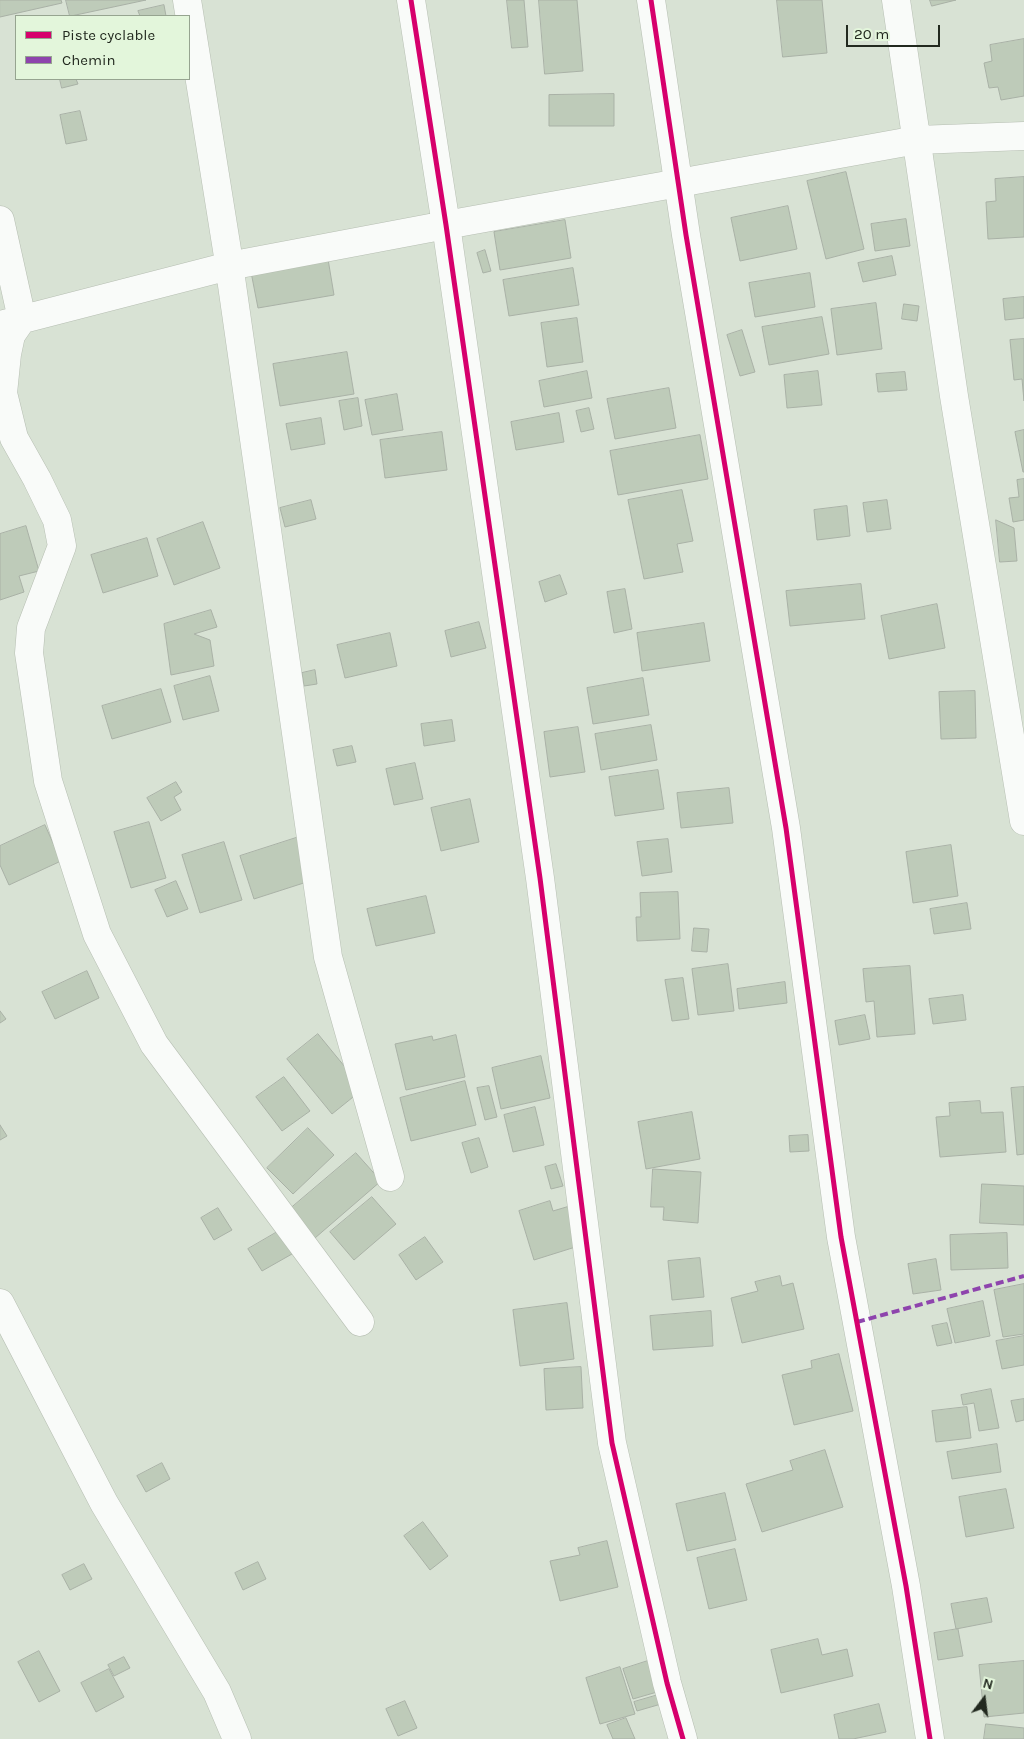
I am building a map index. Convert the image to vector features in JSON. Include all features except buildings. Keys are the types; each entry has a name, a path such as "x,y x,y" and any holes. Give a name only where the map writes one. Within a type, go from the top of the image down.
{"street":[{"path":"187,0 189,15"},
{"path":"411,0 446,225 540,878 612,1443 667,1683 683,1739"},
{"path":"650,0 678,183 786,828 841,1237 906,1586 930,1739"},
{"path":"896,0 954,396 1024,821"},
{"path":"190,19 229,266 328,957 390,1177"},
{"path":"11,322 229,266 446,225 917,140 1024,136"},
{"path":"0,220 11,322 11,336 3,393 14,438 57,520 62,546 31,628 29,653 48,781 97,934 154,1044 360,1322"},
{"path":"0,1303 104,1503 217,1692 237,1739"}],"marked path":[{"path":"857,1322 1024,1276"}],"cycle path":[{"path":"411,0 446,225 540,878 612,1443 667,1683 683,1739"},
{"path":"651,0 686,235 786,828 841,1237 906,1586 930,1739"}]}
